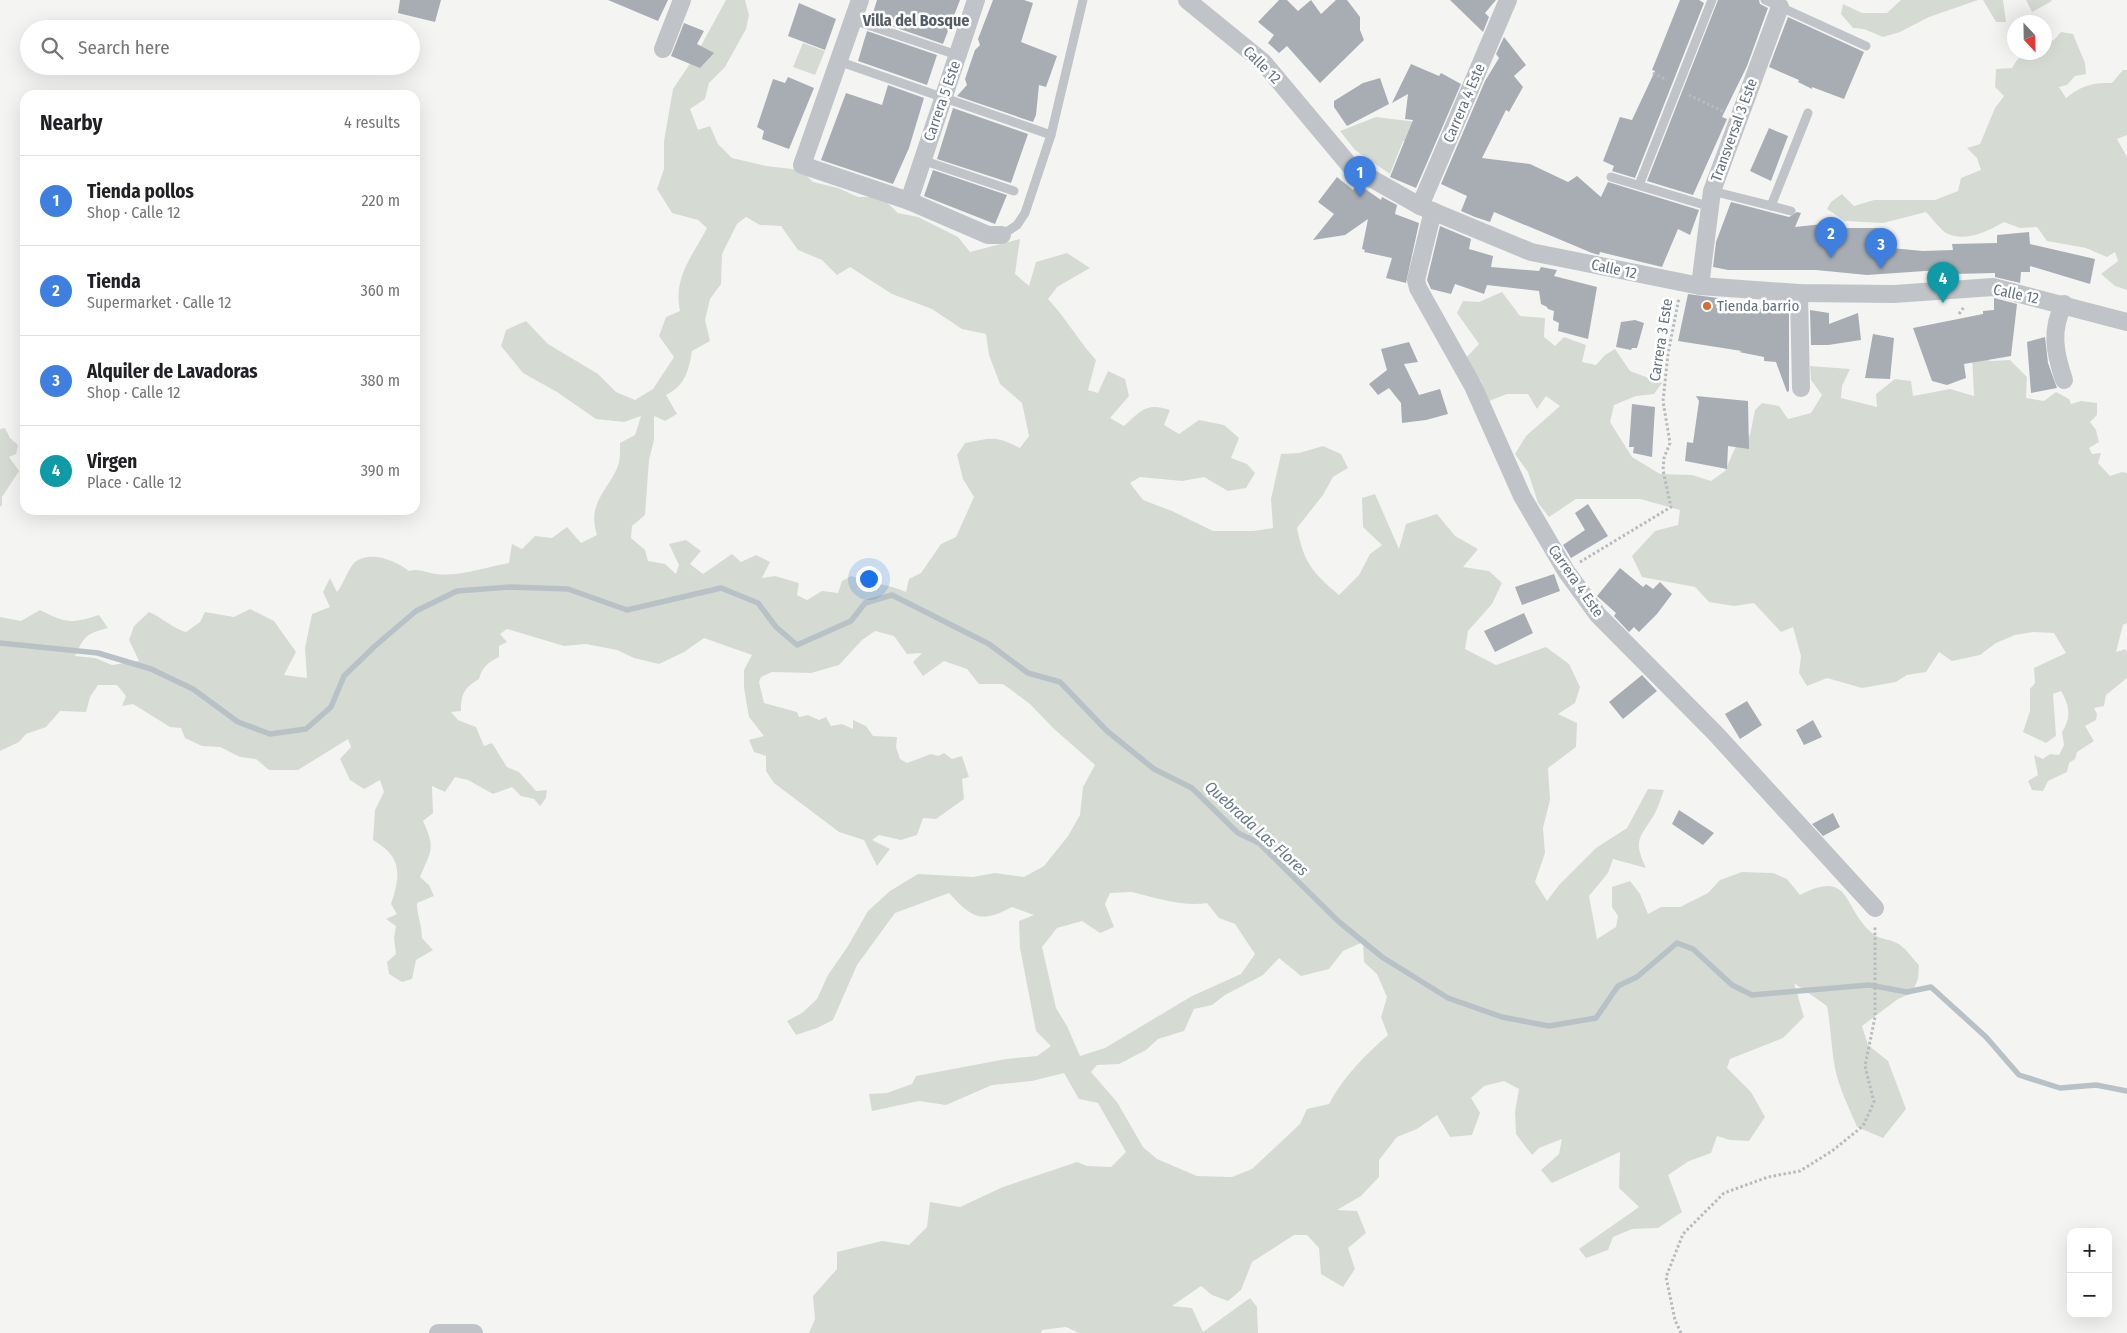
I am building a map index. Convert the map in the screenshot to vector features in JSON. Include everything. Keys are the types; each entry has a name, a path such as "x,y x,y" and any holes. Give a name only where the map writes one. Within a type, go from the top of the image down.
{"street":[{"path":"663,49 682,0"},
{"path":"860,0 802,165 909,201 988,235 1002,235"},
{"name":"Carrera 5 Este","path":"909,201 976,0"},
{"name":"Calle 12","path":"1187,0 1263,62 1351,167 1427,209 1531,252 1700,286 1800,293 1894,294 1993,287 2127,322"},
{"name":"Carrera 4 Este","path":"1508,0 1427,209 1416,280 1418,288 1473,386 1522,496 1566,571 1598,615 1715,733 1875,908"},
{"name":"Transversal 3 Este","path":"1700,286 1712,199 1773,4"},
{"path":"1800,293 1801,388"},
{"path":"2064,304 2056,319 2055,353 2064,380"},
{"path":"438,1333 474,1333"}],"lane":[{"path":"1002,235 1017,225 1025,213 1051,135 1083,0"},
{"path":"1639,185 1712,0"},
{"path":"1773,4 1866,46"},
{"path":"853,20 958,55"},
{"path":"838,60 1051,135"},
{"path":"1771,206 1808,113"},
{"path":"922,160 1014,191"},
{"path":"1611,177 1639,185 1712,199 1771,206 1791,211"}],"path":[{"path":"1677,89 1738,119"},
{"name":"Carrera 3 Este","path":"1566,571 1671,507 1663,470 1664,458 1670,443 1663,401 1668,354 1682,283"},
{"path":"1681,1333 1675,1320 1666,1277 1683,1234 1724,1193 1768,1177 1800,1171 1832,1151 1863,1126 1874,1102 1865,1066 1874,1017 1875,908"}],"shaded area":[{"path":"726,0 745,0 749,15 746,29 725,67 709,83 705,99 690,109 698,130 710,126 718,144 732,158 766,166 801,170 813,182 838,188 858,197 881,197 898,213 918,217 958,237 970,252 1020,239 1015,274 1029,286 1036,262 1067,253 1090,268 1057,287 1048,299 1096,360 1088,390 1098,393 1108,371 1125,379 1129,396 1110,418 1124,426 1144,409 1155,407 1170,410 1164,425 1179,434 1199,420 1224,425 1239,438 1231,458 1247,464 1255,473 1246,488 1228,491 1204,477 1182,481 1140,477 1130,483 1143,500 1172,511 1213,531 1253,531 1273,528 1271,499 1281,454 1299,453 1323,446 1341,454 1348,468 1333,477 1323,495 1297,528 1306,559 1310,566 1339,595 1359,575 1370,554 1382,545 1363,527 1362,498 1375,494 1399,549 1406,524 1437,514 1455,536 1478,549 1463,567 1489,571 1502,583 1492,604 1468,631 1465,649 1496,665 1546,647 1569,664 1580,687 1575,703 1558,714 1577,723 1576,747 1548,768 1550,800 1543,828 1545,853 1535,882 1547,901 1559,885 1596,848 1627,828 1648,789 1664,790 1655,812 1641,835 1639,845 1646,868 1613,859 1608,873 1589,896 1597,939 1616,927 1618,916 1612,907 1612,887 1630,881 1640,894 1648,914 1661,907 1680,907 1708,893 1720,880 1742,872 1773,873 1787,879 1800,895 1817,888 1829,886 1838,889 1844,894 1862,923 1872,933 1877,937 1900,945 1919,965 1918,979 1912,993 1898,999 1862,1026 1868,1045 1888,1061 1906,1109 1883,1138 1857,1127 1835,1068 1827,1006 1794,983 1804,1017 1783,1038 1730,1059 1727,1068 1751,1092 1765,1117 1749,1141 1730,1140 1717,1136 1711,1153 1689,1161 1668,1175 1682,1212 1658,1228 1632,1229 1613,1237 1608,1250 1586,1258 1579,1249 1639,1207 1619,1188 1620,1152 1552,1183 1541,1170 1559,1154 1562,1139 1539,1148 1532,1155 1516,1134 1515,1112 1519,1089 1504,1081 1484,1086 1471,1098 1480,1113 1472,1135 1450,1137 1437,1115 1417,1129 1397,1137 1379,1160 1379,1177 1361,1196 1337,1210 1357,1211 1366,1233 1348,1248 1355,1269 1343,1287 1321,1274 1319,1248 1307,1235 1294,1235 1252,1262 1241,1290 1228,1301 1212,1295 1201,1286 1172,1306 1192,1308 1203,1332 1250,1298 1257,1307 1258,1333 1079,1333 1066,1327 1042,1330 1041,1333 809,1333 815,1319 813,1296 837,1269 837,1252 882,1241 909,1245 927,1227 930,1202 960,1207 1003,1187 1077,1162 1087,1166 1111,1167 1126,1152 1098,1103 1079,1099 1064,1073 1032,1081 992,1085 946,1105 919,1101 872,1111 869,1094 887,1093 912,1084 916,1076 1006,1059 1037,1056 1051,1046 1036,1031 1020,948 1019,921 1034,915 1012,907 992,916 977,916 964,908 949,893 895,913 857,965 833,1020 796,1035 787,1021 802,1013 817,999 828,975 848,946 868,911 890,891 918,874 973,877 995,873 1024,877 1044,866 1068,836 1080,815 1083,787 1095,765 1053,728 1030,704 1003,684 979,684 967,669 944,661 923,676 913,662 922,653 907,654 894,636 875,631 862,640 839,665 811,673 772,672 761,677 759,682 764,703 797,712 799,717 808,715 819,720 826,717 831,726 842,724 853,729 853,720 866,726 873,736 897,737 896,747 900,759 907,763 931,754 938,756 944,753 952,759 962,756 969,777 962,779 964,799 936,819 923,818 917,835 901,840 879,835 872,840 890,849 877,866 864,840 839,832 774,783 766,771 766,756 754,752 749,740 764,736 749,717 744,688 744,670 752,655 704,638 684,652 659,664 634,658 617,650 586,644 564,646 507,629 500,634 507,642 499,646 499,657 486,666 479,679 464,692 461,711 451,712 458,720 476,727 484,746 492,743 507,767 519,772 536,791 547,790 546,798 540,806 534,799 521,796 512,787 493,794 468,780 455,777 445,792 432,786 433,813 423,821 430,838 431,849 420,877 429,885 434,896 417,903 422,938 433,950 416,960 412,979 402,982 389,974 387,962 396,954 394,938 396,926 386,919 397,914 391,904 396,884 397,867 383,846 373,840 375,810 384,792 380,780 364,789 350,780 340,759 351,747 348,739 298,770 269,770 256,759 240,757 220,747 202,746 185,738 181,728 170,727 133,704 122,706 126,696 117,685 98,685 90,697 86,712 60,711 46,727 26,734 19,742 0,751 0,617 21,621 40,610 56,618 69,621 82,620 99,615 108,628 87,636 75,656 95,658 112,665 139,661 129,640 134,626 149,612 186,632 200,622 205,612 234,617 250,609 274,621 296,652 284,675 307,678 305,648 312,614 330,607 323,592 330,578 337,592 353,564 361,559 368,557 383,558 409,571 417,570 445,575 509,563 512,544 522,549 535,536 552,538 567,527 581,543 597,535 594,523 597,504 619,463 620,443 635,435 641,416 624,422 596,419 557,392 523,373 501,346 506,330 526,321 548,344 598,374 616,392 635,400 653,389 674,357 659,336 666,317 680,311 679,288 682,277 690,258 707,228 698,220 672,213 657,189 664,169 664,141 673,89 697,53","holes":["746,217 760,225 781,226 798,250 822,260 837,275 850,267 892,294 932,309 962,329 986,334 989,355 1000,384 1022,403 1029,436 1020,448 999,439 988,439 965,443 957,455 963,479 974,497 956,537 941,544 921,573 909,579 906,592 851,576 842,581 838,593 822,591 807,600 797,595 799,583 775,576 762,578 770,562 756,555 741,562 732,554 703,574 690,564 701,551 686,540 669,544 679,565 676,574 665,564 648,561 645,550 631,538 632,526 645,515 649,460 654,440 654,416 665,421 677,414 666,395 678,387 685,377 692,351 710,341 705,320 710,299 721,284 722,254 737,224","1132,892 1179,903 1207,903 1219,918 1235,924 1255,954 1241,974 1192,996 1105,1048 1080,1056 1067,1026 1056,1008 1042,947 1057,928 1082,921 1100,933 1114,927 1105,904 1110,893","1363,942 1364,962 1377,974 1387,997 1381,1017 1388,1035 1355,1067 1341,1084 1329,1104 1307,1109 1300,1124 1252,1169 1232,1177 1197,1176 1157,1159 1143,1147 1117,1102 1091,1072 1097,1065 1119,1064 1146,1050 1158,1039 1184,1031 1194,1009 1212,1005 1225,995 1263,975 1279,958 1301,976 1329,969 1343,951"]},
{"path":"1901,0 1978,0 1929,17 1900,32 1883,37 1864,29 1853,28 1841,14 1843,4 1862,13 1887,13"},
{"path":"1983,0 2003,0 2006,22 1996,22"},
{"path":"2026,0 2051,0 2052,1 2032,12"},
{"path":"2061,32 2073,34 2085,63 2086,74 2075,76 2067,85 2059,87 2066,98 2077,90 2088,86 2112,83 2123,70 2127,70 2127,135 2117,139 2127,157 2127,290 2115,286 2101,274 2118,261 2115,252 2107,257 2086,248 2047,241 2037,227 2020,228 2004,222 1984,232 1962,237 1945,232 1926,212 1883,223 1845,221 1827,209 1831,202 1842,194 1854,206 1874,200 1935,200 1958,191 1961,178 1981,170 1977,158 1967,148 1980,144 1995,108 2004,96 1995,87 1996,69 2012,68 2017,60 2052,60 2052,40"},
{"path":"803,43 825,51 815,75 793,67"},
{"path":"1376,117 1425,123 1417,144 1403,141 1390,174 1355,150 1340,131"},
{"path":"1502,292 1520,316 1545,318 1544,337 1555,346 1564,337 1586,345 1582,362 1596,365 1605,355 1615,349 1630,371 1662,383 1654,394 1636,396 1614,405 1610,422 1632,457 1660,474 1692,475 1711,481 1725,471 1735,448 1750,435 1755,410 1762,403 1779,406 1788,419 1811,413 1822,395 1811,380 1810,366 1850,369 1842,386 1841,398 1877,407 1876,394 1895,379 1911,381 1913,396 1950,389 1974,396 1972,353 1982,354 1990,361 2010,360 2027,377 2026,398 2044,401 2056,392 2069,399 2071,404 2081,401 2097,403 2097,415 2090,422 2096,430 2099,442 2089,448 2092,454 2101,453 2098,463 2110,476 2122,472 2127,473 2127,623 2123,625 2116,652 2125,649 2127,652 2127,678 2106,695 2104,706 2094,708 2097,714 2096,720 2085,726 2094,741 2077,752 2075,759 2069,763 2067,772 2048,781 2043,791 2032,790 2028,781 2038,775 2034,755 2043,759 2050,754 2059,755 2064,745 2062,732 2067,722 2068,711 2061,691 2053,694 2056,736 2046,743 2023,732 2030,711 2030,689 2035,683 2034,668 2066,653 2054,633 2033,632 2015,635 1996,643 1980,655 1952,661 1939,652 1926,672 1907,675 1896,682 1862,688 1827,678 1807,686 1799,673 1801,656 1793,627 1781,632 1754,603 1734,606 1709,602 1695,587 1642,577 1632,556 1655,531 1678,525 1680,510 1640,499 1576,499 1549,517 1538,503 1528,472 1515,454 1526,436 1560,406 1546,396 1537,409 1528,394 1507,394 1484,403 1482,382 1464,360 1479,344 1457,313 1463,301 1479,302"},
{"path":"5,428 10,438 18,445 16,454 9,457 19,471 2,497 2,505 0,507 0,429"}],"building":[{"path":"400,0 441,0 435,22 398,13"},
{"path":"608,0 668,0 658,21"},
{"path":"877,0 960,0 943,44 871,19"},
{"path":"993,0 1024,0 1033,3 1021,42 1057,56 1046,87 1039,85 1036,115 1033,122 957,96 967,85 965,79 975,50 980,45 978,39"},
{"path":"1279,0 1287,0 1298,11 1311,0 1321,14 1336,0 1347,0 1360,17 1360,30 1364,40 1320,83 1287,46 1279,53 1268,43 1274,35 1258,22"},
{"path":"1450,0 1496,0 1485,13 1489,17 1483,32"},
{"path":"1680,0 1699,0 1704,3 1635,178 1612,171 1614,166 1603,161 1620,117 1632,120 1655,71 1652,70"},
{"path":"1718,0 1759,0 1760,4 1768,8 1747,66 1722,117 1727,119 1693,195 1647,181"},
{"path":"799,3 836,19 825,50 788,36"},
{"path":"1788,17 1864,52 1844,99 1812,87 1812,89 1798,82 1799,80 1769,67"},
{"path":"684,23 704,31 697,44 714,53 700,68 671,56"},
{"path":"867,31 937,55 927,85 858,61"},
{"path":"1504,37 1526,65 1514,76 1523,87 1509,112 1506,110 1482,158 1530,164 1568,182 1577,176 1601,197 1608,182 1699,210 1690,235 1678,229 1662,267 1600,252 1599,255 1592,253 1494,212 1490,222 1475,217 1461,211 1467,196 1441,184 1485,81 1499,58 1496,54"},
{"path":"1411,64 1439,76 1441,73 1461,84 1416,188 1390,177 1413,120 1405,119 1408,94 1392,103"},
{"path":"788,77 814,88 789,149 762,139 764,131 757,127 773,79 785,83"},
{"path":"1380,78 1389,104 1347,126 1334,107 1334,101 1363,83"},
{"path":"888,85 924,98 909,148 893,184 821,160 846,93 882,105"},
{"path":"953,108 1028,134 1011,183 937,159"},
{"path":"1769,128 1788,136 1771,181 1750,171"},
{"path":"933,170 1007,195 995,224 924,196"},
{"path":"1337,177 1353,190 1358,184 1381,200 1382,197 1397,205 1395,214 1419,223 1406,283 1386,278 1392,258 1364,252 1365,250 1362,249 1368,219 1345,235 1313,240 1334,214 1318,202"},
{"path":"1731,202 1789,217 1797,212 1801,213 1795,227 1841,222 1844,228 1878,228 1877,235 1891,236 1891,248 1923,251 1953,250 1952,244 1997,243 1997,235 2029,232 2030,244 2095,259 2090,284 2030,266 2030,272 2021,272 2020,283 1995,277 1995,273 1954,274 1954,269 1867,275 1816,270 1728,270 1713,267 1716,242"},
{"path":"1440,226 1471,239 1469,249 1493,256 1491,267 1539,271 1541,267 1557,270 1554,276 1597,287 1588,339 1558,331 1559,323 1553,320 1554,311 1541,304 1539,291 1487,285 1484,294 1455,284 1451,294 1431,289 1427,280"},
{"path":"1688,294 1718,298 1716,308 1768,309 1768,304 1789,307 1789,391 1787,392 1776,362 1764,361 1764,357 1739,352 1742,351 1678,341"},
{"path":"1994,298 2017,304 2011,356 1964,364 1966,378 1947,385 1932,381 1913,328 1983,314 1983,311 1994,310"},
{"path":"1810,310 1829,313 1829,324 1858,313 1861,340 1828,345 1811,345"},
{"path":"1635,320 1644,323 1637,348 1632,348 1631,350 1616,347 1621,322"},
{"path":"1873,334 1894,338 1890,379 1865,378"},
{"path":"2045,337 2048,363 2057,388 2031,393 2027,342"},
{"path":"1409,342 1418,362 1404,364 1419,395 1440,389 1448,414 1426,420 1402,423 1401,403 1389,388 1378,395 1369,384 1387,370 1381,349"},
{"path":"1696,396 1748,401 1749,449 1728,446 1727,469 1685,461 1687,442 1693,443 1699,401"},
{"path":"1632,404 1655,407 1652,457 1633,453 1634,447 1629,447"},
{"path":"1588,504 1608,536 1571,558 1563,545 1585,530 1575,513"},
{"path":"1620,568 1643,587 1646,584 1653,589 1660,582 1672,594 1657,614 1639,632 1634,627 1629,632 1614,616 1616,613 1597,596"},
{"path":"1554,574 1560,591 1522,605 1515,587"},
{"path":"1524,613 1533,633 1495,652 1484,631"},
{"path":"1642,675 1657,691 1623,719 1609,702"},
{"path":"1747,701 1762,725 1740,739 1725,714"},
{"path":"1813,720 1822,737 1804,745 1796,730"},
{"path":"1679,810 1714,833 1703,845 1672,824"},
{"path":"1833,813 1840,827 1823,836 1812,824"}],"waterway":[{"name":"Quebrada Las Flores","path":"0,643 98,653 151,669 193,689 238,722 270,734 306,729 331,707 344,676 375,646 416,611 457,591 510,587 568,589 627,610 721,588 758,603 776,627 797,645 851,621 865,603 892,595 989,644 1028,673 1060,682 1107,731 1154,769 1192,788 1238,833 1259,843 1338,921 1382,957 1448,998 1502,1017 1549,1026 1596,1018 1618,986 1637,977 1677,943 1693,949 1732,985 1752,995 1869,985 1907,992 1931,987 1986,1037 2019,1075 2060,1088 2096,1085 2127,1091"}],"place":[{"name":"Tienda pollos","path":"1360,197"},
{"name":"Tienda","path":"1831,258"},
{"name":"Alquiler de Lavadoras","path":"1881,269"},
{"name":"Virgen","path":"1943,303"},
{"name":"Tienda barrio","path":"1707,306"}],"district":[{"name":"Villa del Bosque","path":"916,20"}]}
